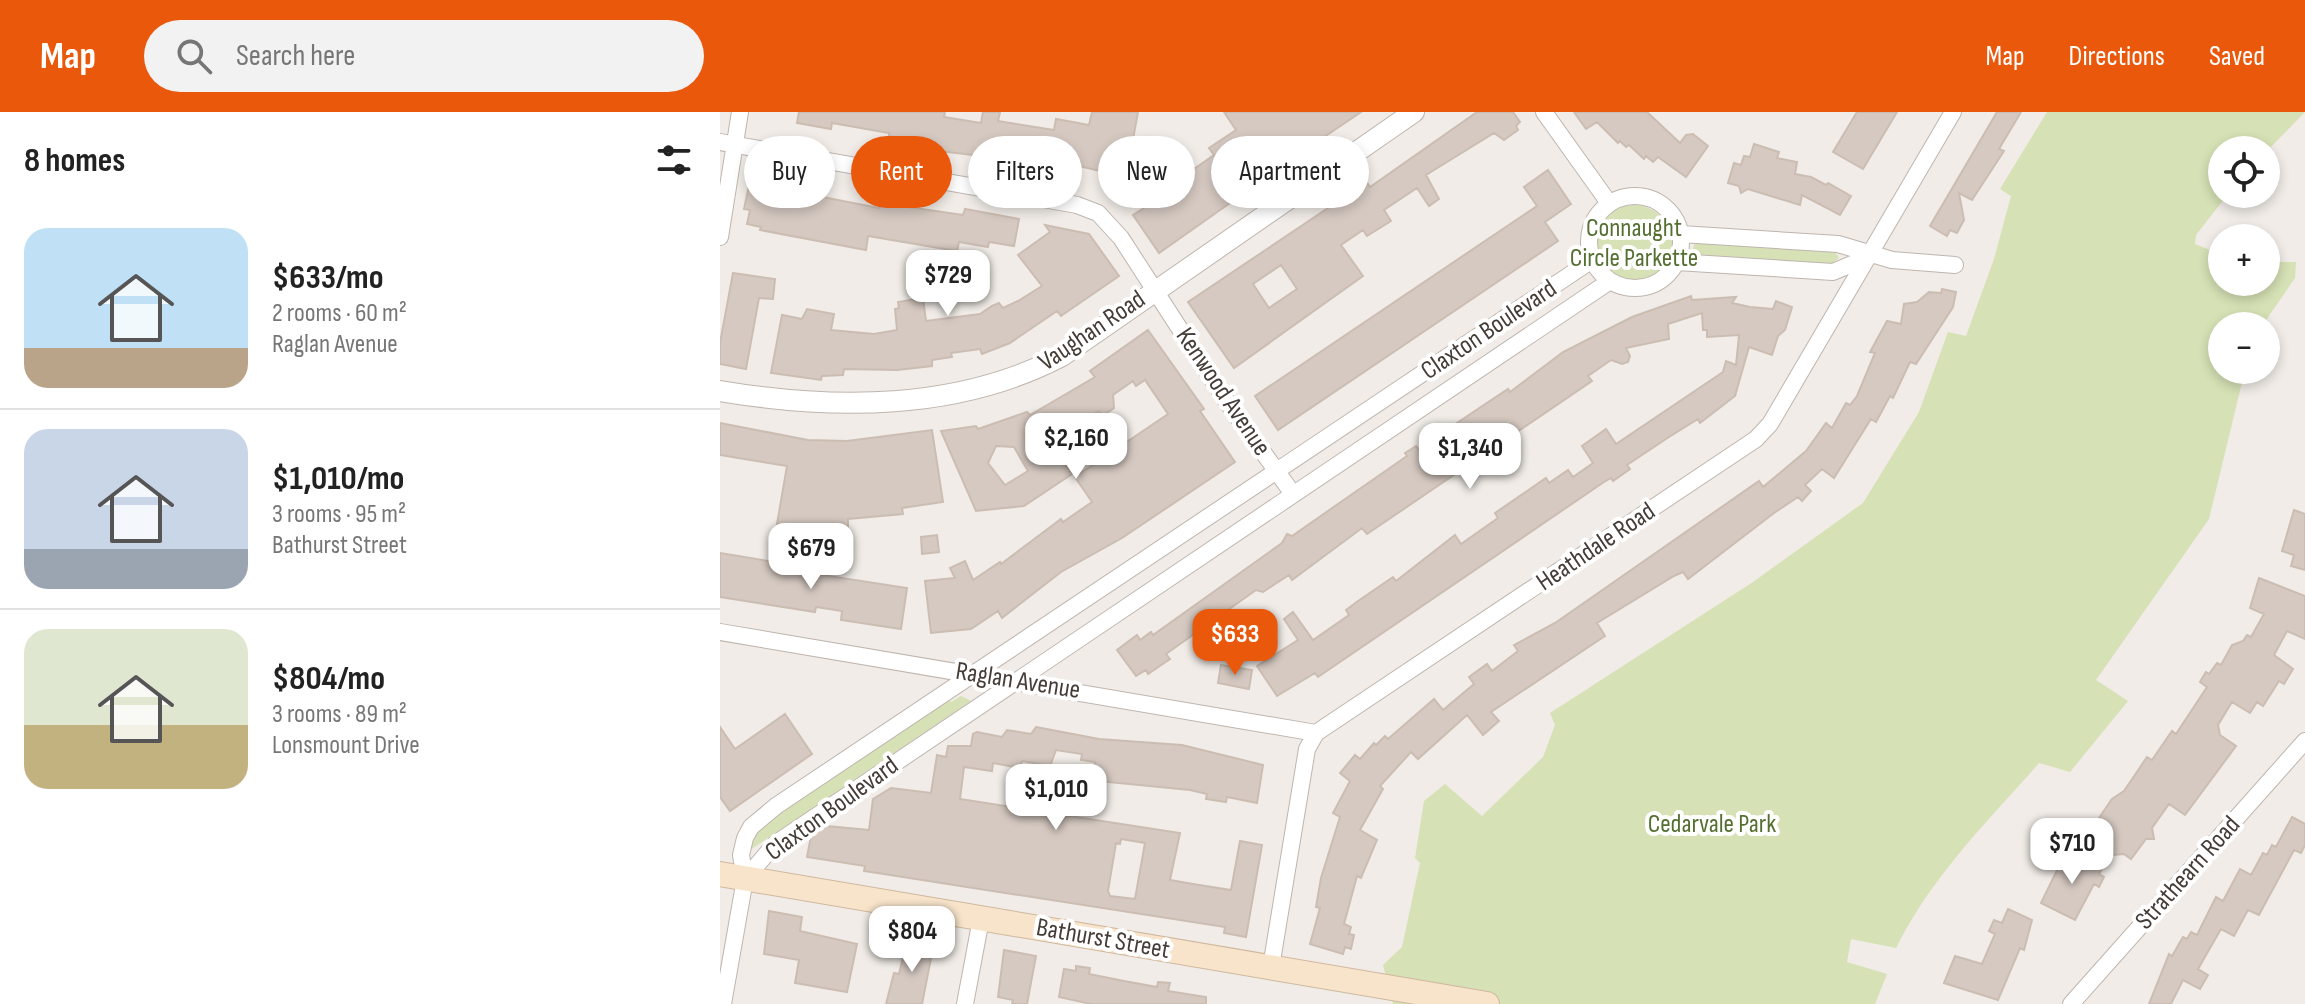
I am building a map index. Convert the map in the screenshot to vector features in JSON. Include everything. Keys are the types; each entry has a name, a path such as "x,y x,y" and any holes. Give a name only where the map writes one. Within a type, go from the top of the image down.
{"main road":[{"name":"Bathurst Street","path":"720,874 1487,1004"}],"street":[{"path":"720,237 728,144 740,112"},
{"name":"Vaughan Road","path":"720,391 850,404 901,402 981,387 1030,373 1062,356 1414,112"},
{"path":"1544,112 1609,203"},
{"name":"Heathdale Road","path":"1316,733 1756,439 1770,424 1953,112"},
{"name":"Kenwood Avenue","path":"728,144 1089,208 1109,222 1293,494"},
{"path":"1638,195 1666,207 1681,234 1677,262 1655,284 1640,288 1624,288 1610,281 1592,260 1588,245 1590,229 1597,214 1609,203 1638,195"},
{"path":"1681,234 1838,244 1871,256 1955,265"},
{"path":"1677,262 1833,272 1871,256"},
{"name":"Claxton Boulevard","path":"745,879 741,855 751,827 1275,470 1592,260"},
{"name":"Claxton Boulevard","path":"745,879 775,844 1610,281"},
{"name":"Raglan Avenue","path":"720,632 1316,733"},
{"path":"1271,967 1307,749 1316,733"},
{"name":"Strathearn Road","path":"2071,1004 2305,741"},
{"path":"723,1004 745,879"},
{"path":"965,1004 981,919"}],"green space":[{"name":"Cedarvale Park","path":"2047,112 2305,112 2280,138 2208,136 2208,208 2217,208 2196,235 2195,244 2208,249 2208,296 2280,296 2280,262 2296,262 2295,278 2272,312 2208,312 2208,384 2242,384 2209,519 2096,680 2128,701 2070,772 2039,763 1943,874 1896,948 1851,939 1847,962 1887,974 1875,1004 1393,1004 1383,965 1402,947 1420,863 1415,858 1424,801 1445,784 1482,816 1543,757 1555,725 1550,713 1753,582 1863,503 1919,412 1948,332 1966,336 1994,259 2011,196 2000,189"},
{"name":"Connaught Circle Parkette","path":"1634,205 1649,208 1661,216 1669,228 1672,243 1669,258 1661,270 1649,278 1634,281 1619,278 1607,270 1599,258 1596,243 1599,228 1607,216 1619,208"},
{"path":"1695,243 1835,252 1839,258 1831,264 1700,255 1692,251"},
{"path":"961,696 971,701 750,850 754,833 788,805 948,699 951,702"}],"building":[{"path":"799,112 945,112 944,117 981,123 983,112 1000,112 998,121 1054,130 1056,119 1089,125 1092,112 1138,112 1134,136 1098,136 1098,171 1082,167 1082,136 968,136 968,154 952,153 952,136 889,136 889,133 832,123 831,129 797,123"},
{"path":"1224,112 1361,112 1326,136 1227,136 1236,130"},
{"path":"1477,112 1513,112 1520,122 1516,126 1518,130 1504,140 1494,133 1426,175 1439,199 1429,206 1417,188 1384,210 1391,221 1367,236 1363,230 1341,245 1363,276 1234,368 1188,302 1328,208 1369,208 1369,186","holes":["1281,265 1297,289 1269,308 1253,284"]},
{"path":"1574,112 1647,112 1680,143 1686,135 1693,134 1708,146 1686,177 1658,157 1653,162 1646,156 1644,159 1629,145 1626,147 1620,141 1618,143 1597,122 1586,129"},
{"path":"1857,112 1897,112 1863,169 1833,152"},
{"path":"1997,112 2021,112 1999,149 2004,151 1972,200 1959,193 1964,220 1957,233 1950,230 1947,236 1930,226"},
{"path":"1754,144 1779,152 1777,158 1797,162 1795,174 1811,177 1826,185 1828,183 1851,196 1840,215 1802,195 1800,205 1748,189 1741,193 1739,186 1728,183 1734,163 1741,165 1744,156 1750,157"},
{"path":"1211,157 1211,208 1223,208 1159,253 1133,215 1144,208 1195,208 1195,168"},
{"path":"1548,170 1571,204 1545,222 1558,241 1278,430 1255,396 1537,206 1524,187"},
{"path":"835,199 851,203 851,208 915,208 963,215 965,209 1019,219 1014,246 989,242 988,247 959,242 957,251 868,236 866,250 760,230 761,227 747,224 750,210 744,209 835,208"},
{"path":"1045,225 1089,234 1119,276 1061,316 1057,311 1010,343 982,354 980,349 951,353 952,357 932,360 932,366 897,370 844,369 843,375 822,376 821,380 771,373 782,315 802,319 807,309 834,314 831,330 874,334 897,330 895,309 899,308 898,302 923,298 926,321 980,314 999,303 1003,308 1018,301 1042,286 1018,255 1050,232"},
{"path":"733,273 775,279 773,299 759,298 746,369 720,364 720,343"},
{"path":"1942,289 1956,292 1953,307 1916,364 1910,362 1893,398 1890,396 1876,422 1871,419 1834,478 1822,469 1805,485 1811,491 1802,501 1798,497 1774,513 1688,579 1683,572 1674,576 1597,623 1605,636 1491,712 1499,721 1483,735 1467,715 1418,759 1411,752 1380,786 1383,789 1360,830 1377,840 1361,878 1357,876 1344,924 1351,927 1349,934 1354,935 1351,949 1345,947 1343,954 1310,944 1320,908 1316,907 1321,878 1340,817 1333,813 1350,781 1340,773 1355,755 1360,759 1374,743 1376,745 1385,736 1388,739 1434,699 1443,710 1474,684 1469,677 1487,664 1492,671 1518,651 1514,645 1555,623 1759,481 1763,487 1806,451 1826,423 1832,428 1846,403 1850,405 1857,396 1875,353 1870,352 1887,321 1901,324 1904,304 1917,302 1929,292 1941,293"},
{"path":"1691,296 1692,300 1736,297 1732,303 1750,307 1773,309 1776,301 1792,307 1772,355 1749,347 1735,396 1700,423 1698,419 1627,465 1630,469 1613,481 1611,478 1604,482 1318,677 1315,673 1277,696 1257,666 1298,640 1284,619 1293,612 1313,640 1349,615 1346,610 1358,601 1393,577 1396,581 1455,535 1461,544 1498,518 1495,513 1546,478 1549,483 1568,470 1573,477 1593,463 1582,446 1606,429 1616,444 1723,372 1726,361 1736,365 1739,335 1707,337 1707,330 1703,330 1702,313 1668,324 1669,339 1626,348 1630,356 1628,362 1622,364 1611,360 1588,376 1592,381 1367,534 1362,528 1292,580 1289,575 1263,592 1256,590 1166,654 1170,659 1148,674 1146,670 1136,676 1117,650 1137,635 1140,640 1151,632 1153,635 1282,543 1287,534 1292,536 1407,456 1405,453 1416,446 1418,449 1508,389 1510,392 1563,352 1632,317"},
{"path":"1148,330 1204,409 1200,411 1235,462 1122,538 1061,572 1002,618 998,611 971,629 931,633 925,581 955,578 950,568 965,561 973,580 1001,564 1061,519 1063,522 1092,502 1075,477 1168,414 1145,380 1136,386 1133,381 1113,395 1114,408 1102,416 1099,411 1076,424 1072,419 1046,438 1072,474 1024,506 976,511 941,431 976,426 978,429 1027,412 1030,415 1095,377 1090,371","holes":["996,446 1014,447 1028,471 1005,485 988,463"]},
{"path":"720,423 808,440 847,441 932,430 943,502 902,508 903,514 848,519 848,527 777,524 787,466 720,455"},
{"path":"2294,510 2305,514 2305,570 2291,566 2294,555 2282,551"},
{"path":"937,535 939,552 922,554 921,537"},
{"path":"720,553 823,570 822,575 907,588 901,629 841,620 842,611 816,607 815,612 720,597"},
{"path":"2259,578 2305,596 2305,639 2287,631 2274,655 2293,669 2284,684 2279,681 2263,706 2257,702 2250,713 2232,702 2218,725 2220,735 2236,746 2185,815 2169,804 2152,828 2154,839 2146,839 2131,859 2124,854 2113,855 2109,839 2095,824 2112,799 2124,791 2147,757 2152,760 2172,731 2176,734 2207,687 2200,682 2206,672 2209,674 2217,663 2221,665 2232,645 2243,641 2247,635 2251,637 2264,614 2250,608"},
{"path":"1221,665 1252,670 1249,689 1218,683"},
{"path":"785,714 812,754 730,811 720,797 720,727 735,749"},
{"path":"1036,727 1099,739 1182,745 1263,765 1257,803 1227,797 1226,802 1206,799 1207,794 1190,790 1097,781 1098,778 1092,777 1095,762 1081,760 1082,754 1056,750 1050,766 1022,761 1020,768 993,763 992,771 964,767 960,799 1180,833 1170,880 1231,890 1240,841 1262,845 1246,937 1224,933 1225,927 864,871 865,866 807,857 811,836 827,826 869,830 873,799 891,788 931,793 937,755 946,757 948,746 971,746 973,734 977,732 1002,737 1007,730 1031,734","holes":["1121,839 1145,843 1135,899 1110,896 1108,891 1116,843 1120,844"]},
{"path":"2292,817 2305,824 2305,845 2301,853 2294,850 2259,915 2248,910 2234,936 2221,929 2198,969 2208,975 2200,989 2183,980 2171,1004 2149,1004 2169,954 2172,956 2183,937 2187,939 2191,932 2197,935 2216,897 2223,901 2240,869 2251,875 2263,853 2267,855 2272,845 2276,847"},
{"path":"2069,855 2079,855 2084,863 2094,862 2103,867 2099,874 2104,877 2099,887 2094,884 2075,920 2041,903 2061,862 2064,864"},
{"path":"2008,909 2032,920 2024,950 2020,948 1998,1000 1944,983 1955,956 1982,964 1995,934 1989,931 1994,920 2002,923"},
{"path":"769,911 802,917 800,931 857,944 847,992 795,983 799,960 764,954"},
{"path":"908,938 934,943 922,1004 886,1004 894,973 899,974"},
{"path":"1004,950 1036,956 1027,1004 1012,1004 1013,1000 998,997"},
{"path":"1076,966 1090,968 1089,974 1157,987 1158,982 1170,983 1168,991 1206,997 1206,1004 1091,1004 1059,997 1064,969 1076,971"}]}
